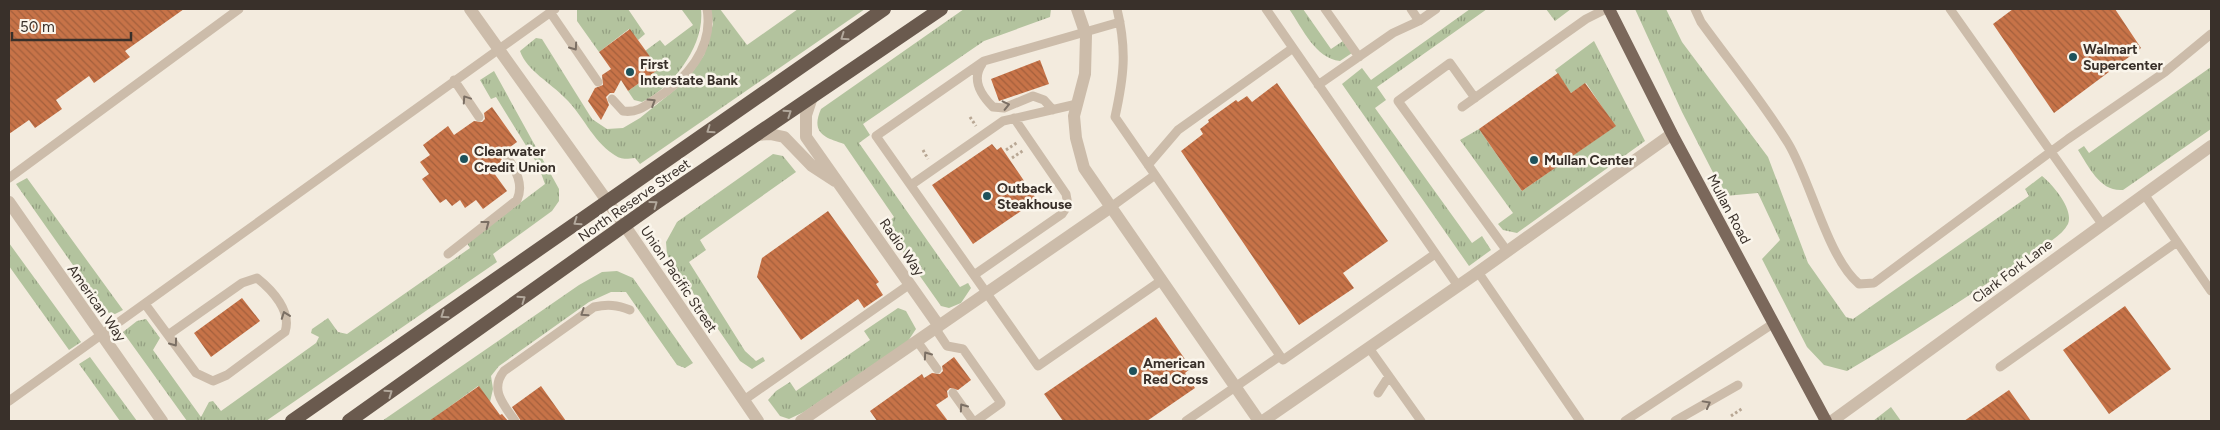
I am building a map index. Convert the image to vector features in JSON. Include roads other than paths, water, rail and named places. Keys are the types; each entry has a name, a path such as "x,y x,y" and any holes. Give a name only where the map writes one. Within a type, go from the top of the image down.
{"highway":[{"name":"North Reserve Street","path":"292,421 884,9"},
{"name":"North Reserve Street","path":"349,421 625,226 941,9"}],"main road":[{"name":"Mullan Road","path":"1607,9 1826,421"}],"street":[{"name":"Union Pacific Street","path":"470,9 608,201 758,421"},
{"path":"1077,9 1085,31 1085,74 1074,116 1076,138 1084,168 1261,421 1458,286 1672,134"},
{"name":"Radio Way","path":"812,97 806,115 806,137 910,284 937,327"},
{"name":"Radio Way","path":"756,135 770,134 784,138 812,166 841,185"},
{"name":"Clark Fork Lane","path":"1832,421 2211,146"},
{"name":"American Way","path":"9,202 162,421"},
{"path":"801,421 1111,206"}],"lane":[{"path":"9,178 239,9"},
{"path":"612,99 623,111 631,112 666,93 686,76 698,58 707,38 709,20 707,9"},
{"path":"1117,9 1125,53 1122,86 1115,117 1283,360 1435,254"},
{"path":"1266,9 1458,286"},
{"path":"1325,9 1359,57"},
{"path":"1411,9 1419,21"},
{"path":"1318,85 1393,33 1419,21 1436,9"},
{"path":"1462,107 1586,19 1607,9"},
{"path":"1695,9 1702,22 1789,144 1836,250 1850,276 1859,284 1874,282 2051,152 2165,72 2211,34"},
{"path":"1950,9 2102,224"},
{"path":"9,401 552,11 598,82"},
{"path":"1120,22 984,61 876,136 1038,366 1162,280"},
{"path":"1148,165 1178,130 1293,48"},
{"path":"984,61 977,71 977,80 986,99 993,107 1004,108 1033,96 1044,100 1053,110"},
{"path":"1475,98 1450,63 1398,101 1507,251"},
{"path":"454,80 479,117"},
{"path":"911,185 1003,120 1077,104"},
{"path":"974,275 1062,214 1068,205 1066,194 1014,118"},
{"path":"448,254 517,200 520,193 519,182 515,168 507,157"},
{"path":"1111,206 1155,175"},
{"path":"2144,194 2211,291"},
{"path":"2000,367 2177,242"},
{"path":"1478,272 1580,421"},
{"path":"145,304 196,374 213,381 227,375 286,332 288,323 283,308 270,288 257,278 242,283 168,335"},
{"path":"744,400 910,284"},
{"path":"515,421 497,390 498,378 504,371 594,307 618,306 630,310"},
{"path":"1625,421 1774,323"},
{"path":"937,327 947,346 963,349 1001,404 974,421 953,393"},
{"path":"917,341 937,369"},
{"path":"1369,348 1421,421"},
{"path":"1186,421 1280,356"},
{"path":"1378,393 1389,376"},
{"path":"1675,421 1738,386"}],"place":[{"name":"Walmart Supercenter","path":"2073,57"},
{"name":"First Interstate Bank","path":"630,72"},
{"name":"Clearwater Credit Union","path":"464,159"},
{"name":"Mullan Center","path":"1534,160"},
{"name":"Outback Steakhouse","path":"987,196"},
{"name":"American Red Cross","path":"1133,371"}]}
